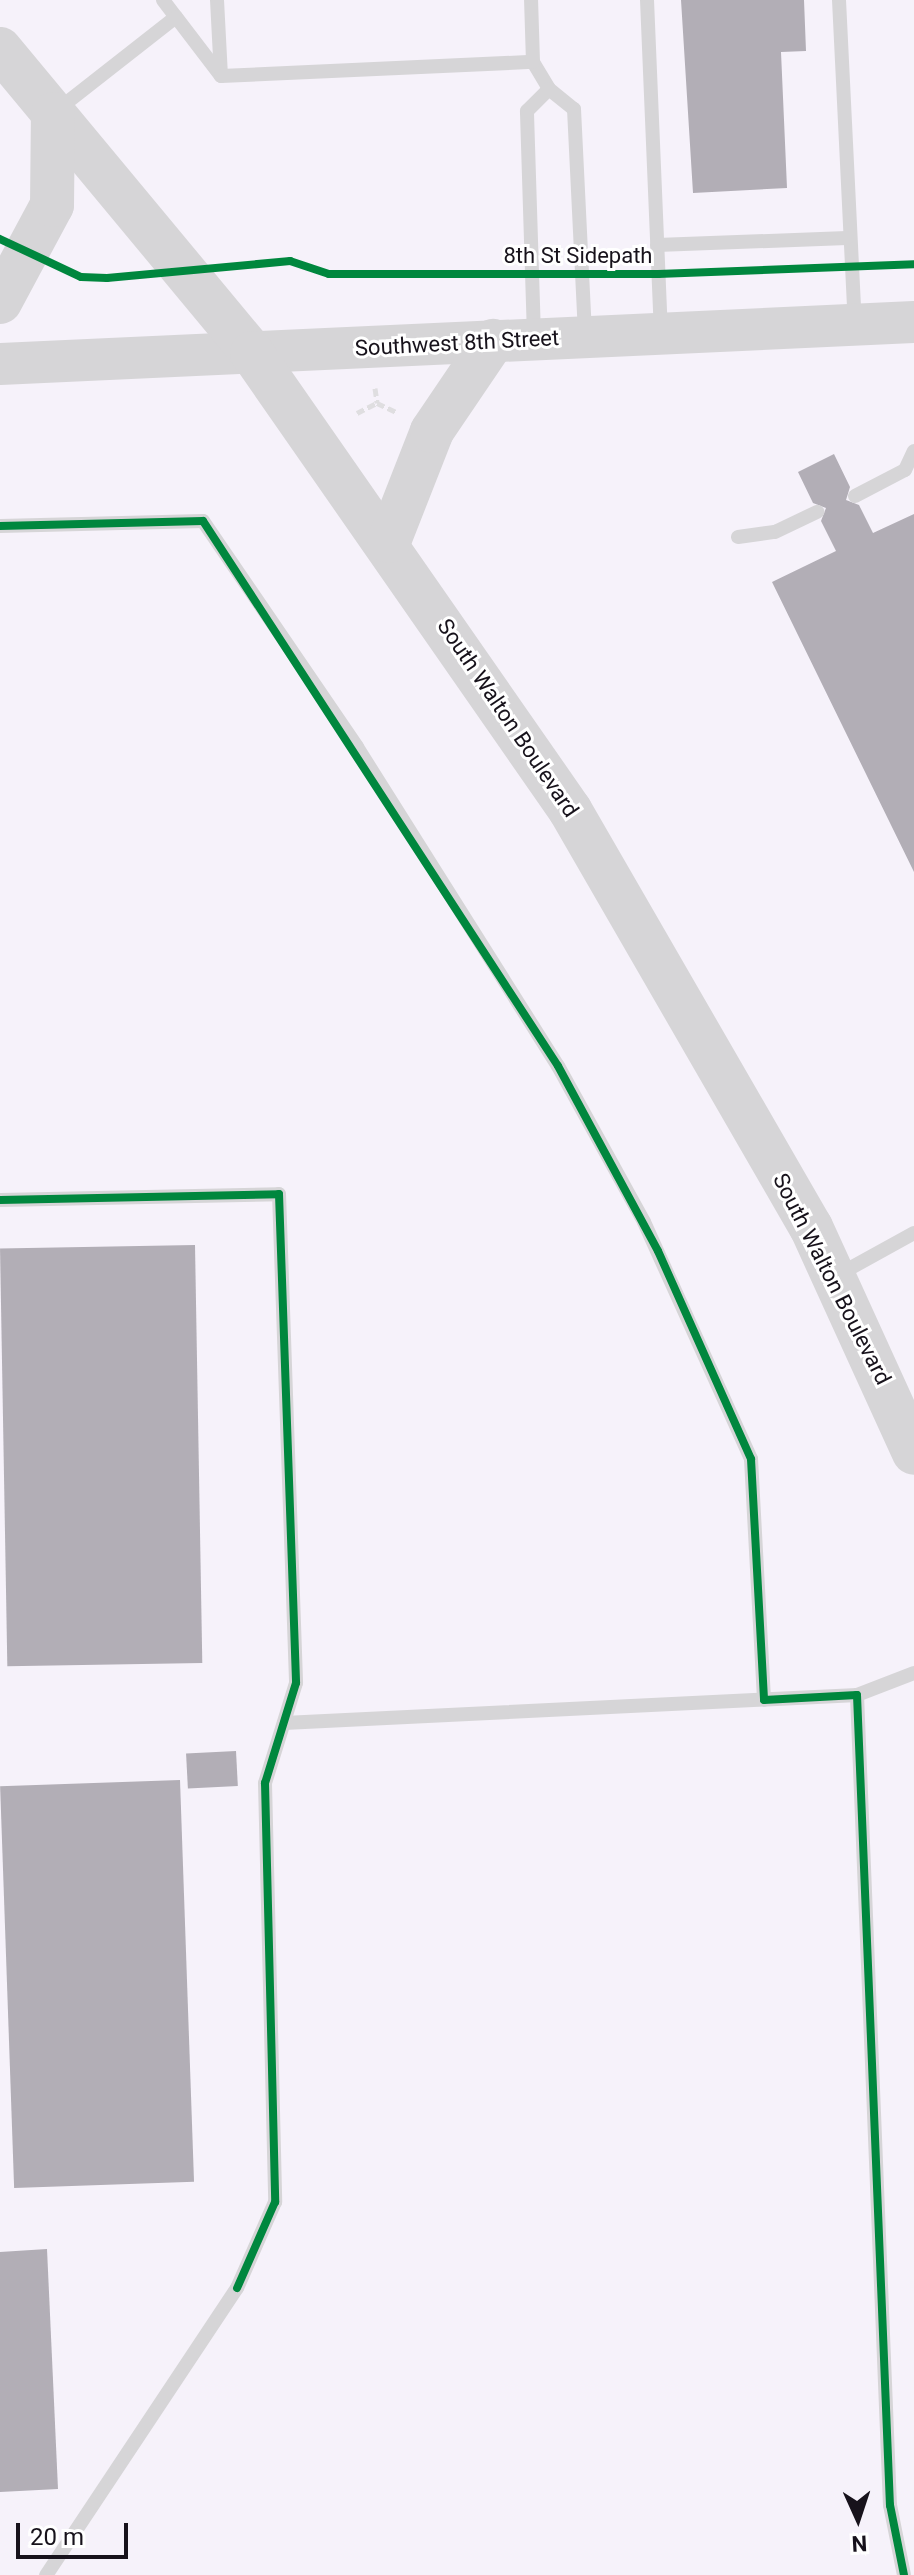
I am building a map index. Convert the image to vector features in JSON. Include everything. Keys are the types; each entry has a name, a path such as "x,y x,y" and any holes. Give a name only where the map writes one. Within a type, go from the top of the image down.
{"main road":[{"name":"South Walton Boulevard","path":"0,49 252,353 389,541 637,916 834,1277 914,1453"},
{"path":"0,302 52,205 53,114"},
{"name":"Southwest 8th Street","path":"0,364 914,322"},
{"path":"389,541 432,431 514,340"}],"lane":[{"path":"163,0 221,76"},
{"path":"217,0 221,76"},
{"path":"531,0 533,62 549,89 574,109 585,337"},
{"path":"647,0 662,334"},
{"path":"839,0 847,238 856,325"},
{"path":"53,114 176,17"},
{"path":"221,76 533,62"},
{"path":"514,340 527,111 549,89"},
{"path":"657,245 847,238"},
{"path":"855,496 905,470 914,451"},
{"path":"738,537 775,532 817,512"},
{"path":"0,526 203,521 357,747 558,1066 644,1222 751,1459 764,1700"},
{"path":"0,1200 279,1194 296,1683 265,1783 275,2202 237,2288 46,2575"},
{"path":"834,1277 914,1233"},
{"path":"284,1723 857,1695 914,1673"},
{"path":"857,1695 890,2505 904,2575"}],"path":[{"path":"375,388 377,403"},
{"path":"357,413 377,403"},
{"path":"377,403 405,417"}],"building":[{"path":"681,0 804,0 806,51 781,52 787,188 693,193"},
{"path":"834,454 850,487 846,500 859,505 873,533 914,514 914,872 772,582 836,551 821,521 826,508 813,503 798,472"},
{"path":"195,1245 202,1663 7,1666 0,1248"},
{"path":"236,1751 238,1786 188,1789 186,1754"},
{"path":"180,1780 194,2182 14,2188 0,1786"},
{"path":"47,2249 58,2489 0,2492 0,2252"}],"cycle path":[{"name":"8th St Sidepath","path":"0,239 81,277 107,278 290,261 329,274 658,274 914,264"},
{"path":"0,526 203,521 558,1066 658,1251 751,1459 764,1700 857,1695 890,2505 904,2575"},
{"path":"0,1200 279,1194 296,1683 265,1783 275,2202 237,2288"}]}
